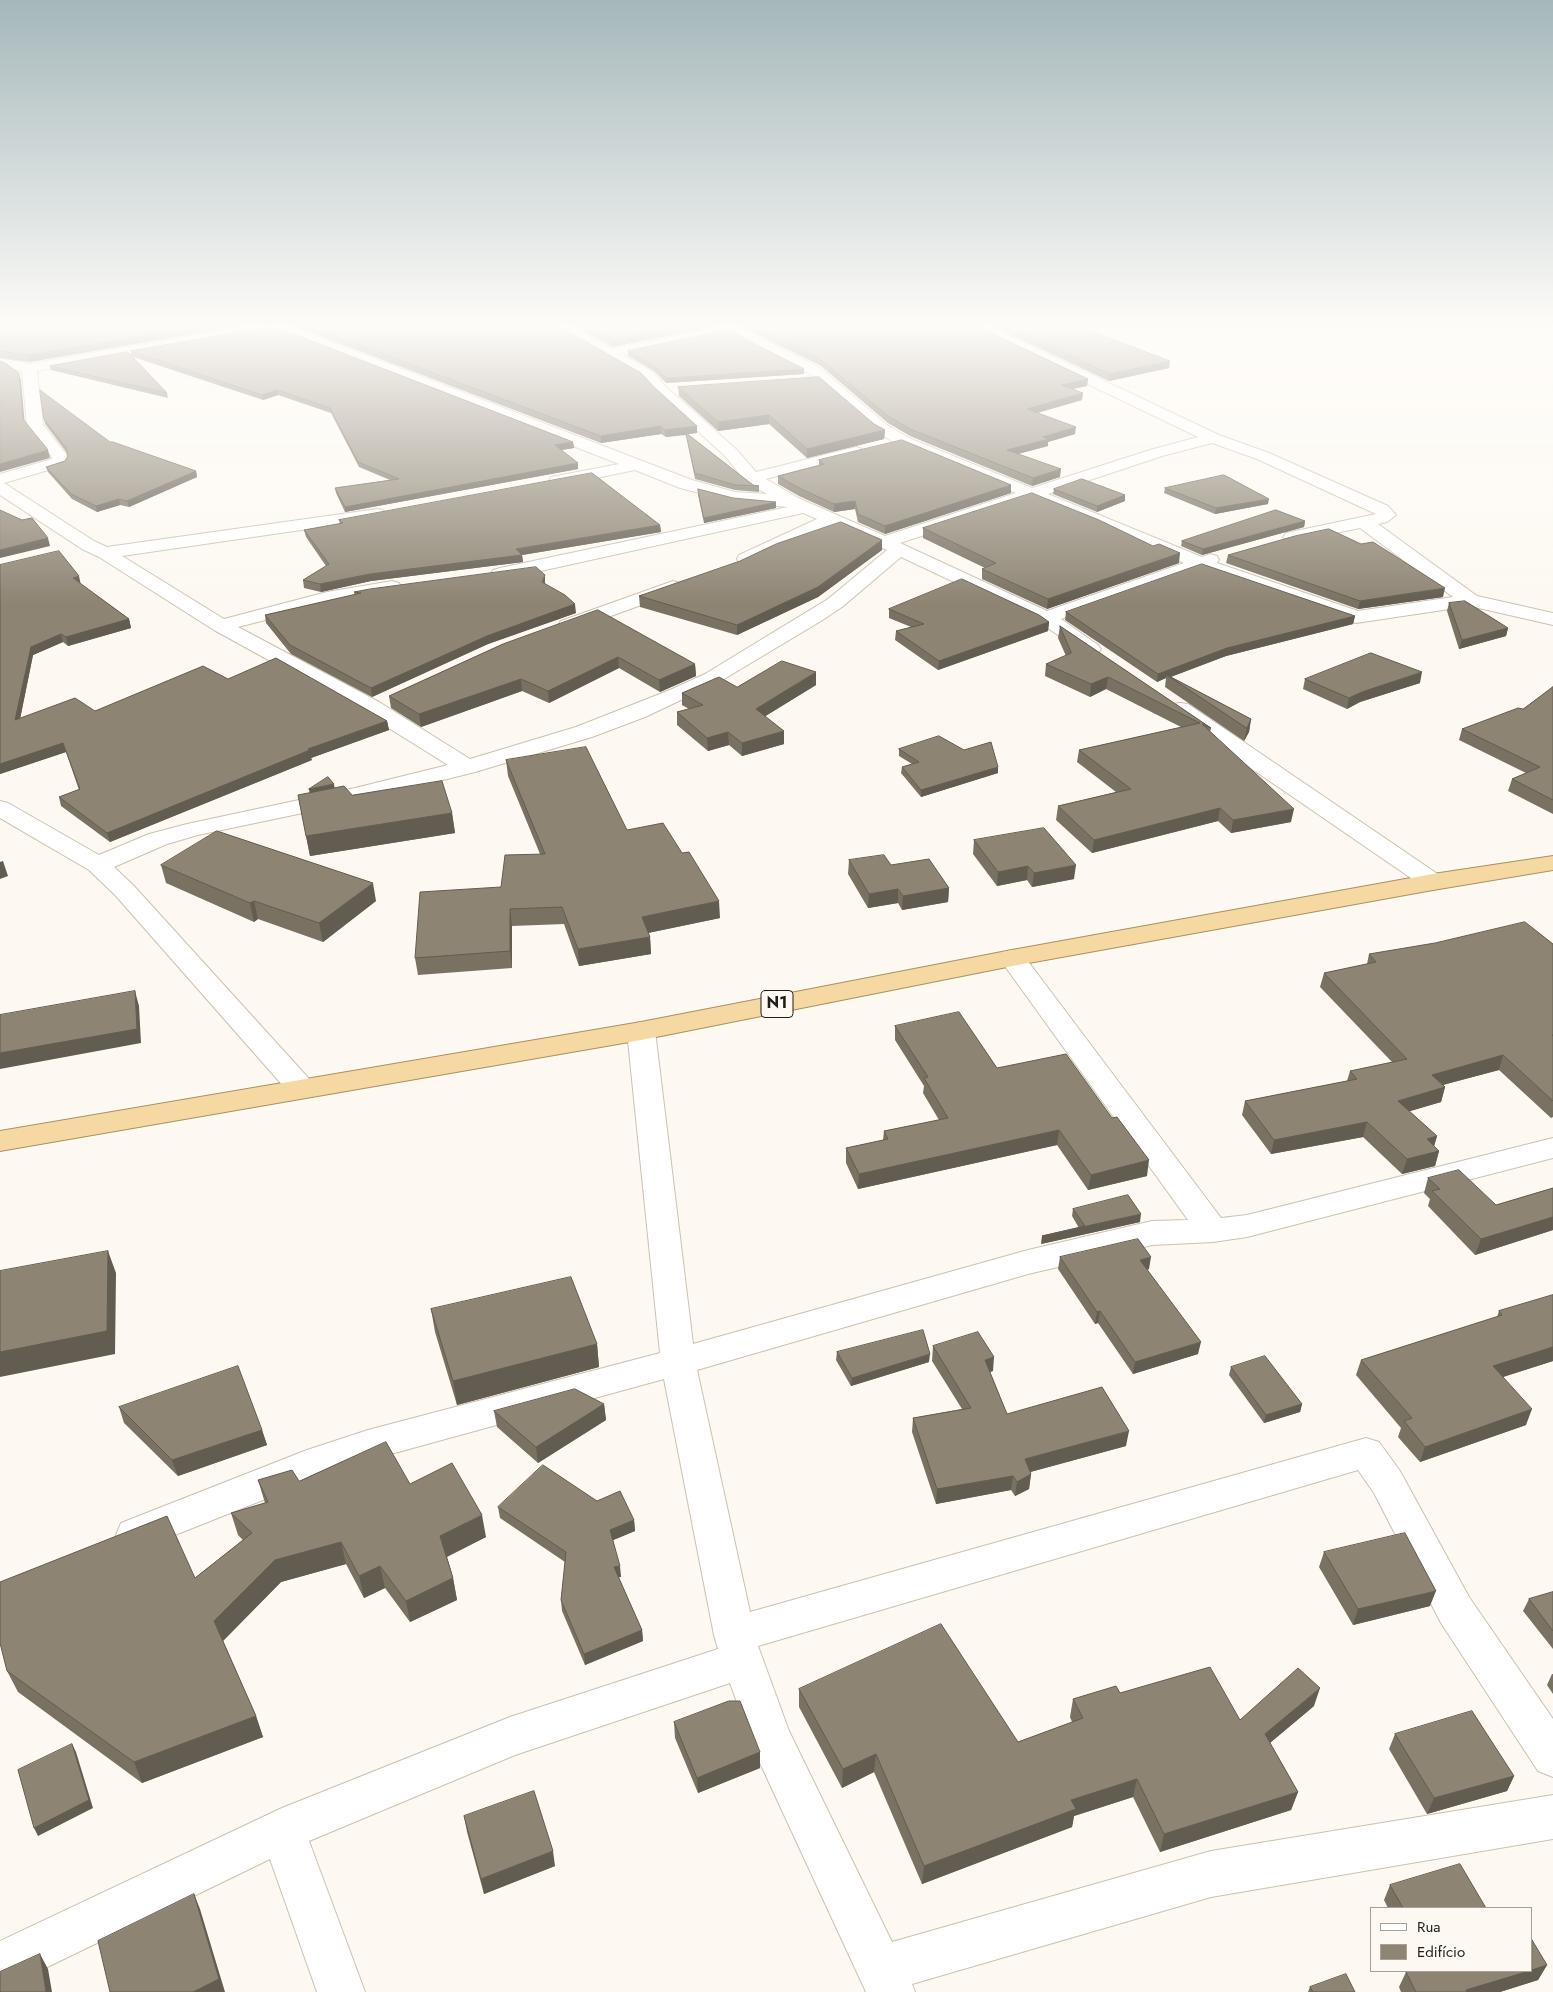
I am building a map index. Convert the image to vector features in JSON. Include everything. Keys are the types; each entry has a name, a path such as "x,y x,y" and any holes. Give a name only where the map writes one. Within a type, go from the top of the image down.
{"highway":[{"name":"N1","path":"0,1141 641,1032 1012,958 1433,882 1553,863"}],"street":[{"path":"0,479 60,462 60,458 35,426 34,418"},
{"path":"515,418 686,484 734,497 799,505"},
{"path":"692,418 731,453 752,478 799,505 1046,618 1104,658"},
{"path":"870,418 881,428 903,441 1032,492 1202,563 1356,617 1470,600 1553,619"},
{"path":"1171,418 1213,438 1263,456 1382,510 1387,515 1364,522 1272,542"},
{"path":"98,865 158,839 195,829 355,796 466,767 584,732 678,695 712,678 814,617 836,603 891,546 1032,492 1156,453 1213,438"},
{"path":"752,478 903,441"},
{"path":"544,483 636,465"},
{"path":"0,487 221,626 380,703 466,767"},
{"path":"482,576 523,570 799,505"},
{"path":"62,551 96,549 331,522 396,511"},
{"path":"732,565 830,519"},
{"path":"1364,522 1470,600"},
{"path":"1046,618 1228,555"},
{"path":"551,631 695,580"},
{"path":"221,626 327,598 408,585"},
{"path":"1162,697 1433,882"},
{"path":"0,808 98,865 125,891 302,1089"},
{"path":"1012,958 1213,1231"},
{"path":"641,1032 678,1362 739,1648 769,1736 886,1980 1211,1874 1553,1817"},
{"path":"103,1548 320,1461 368,1445 678,1362 1028,1262 1152,1234 1213,1231 1247,1226 1553,1148"},
{"path":"0,1966 282,1830 510,1737 739,1648 1366,1453 1387,1482 1455,1610 1553,1756"},
{"path":"282,1830 341,1992"}],"building":[{"path":"0,418 23,418 48,450 0,464"},
{"path":"78,418 110,442 196,471 127,501 119,499 96,506 71,494 46,467 65,461 68,456 66,448 44,419"},
{"path":"335,418 511,418 573,442 555,445 578,463 345,507 335,488 399,479 358,462"},
{"path":"553,418 688,418 697,426 665,430 661,426 601,436"},
{"path":"713,418 747,418 718,422"},
{"path":"772,418 867,418 885,430 807,449"},
{"path":"891,418 1051,418 1076,427 1043,437 1049,439 1007,450 1061,469 1033,478 910,429"},
{"path":"686,433 753,485 759,486 735,485 695,473"},
{"path":"902,440 1011,485 885,526 858,514 855,501 834,504 778,476 824,464 819,460"},
{"path":"592,473 660,525 516,549 522,555 370,574 320,584 303,580 329,564 304,530 343,523 339,520"},
{"path":"1224,475 1269,499 1216,508 1165,488"},
{"path":"1082,479 1125,495 1097,506 1054,489"},
{"path":"698,489 733,498 776,502 704,518"},
{"path":"1032,493 1099,520 1153,546 1159,544 1180,553 1048,599 982,569 996,563 923,528"},
{"path":"0,510 22,520 32,518 48,538 0,550"},
{"path":"1276,510 1305,521 1203,549 1182,541"},
{"path":"841,522 882,540 818,587 737,625 639,596 740,561 776,544"},
{"path":"1329,529 1361,544 1373,542 1445,588 1360,601 1228,555 1295,536"},
{"path":"59,551 79,576 73,578 129,619 66,637 61,634 31,647 15,720 75,698 95,711 203,666 228,679 276,658 387,721 308,749 310,750 107,833 59,797 80,789 63,743 0,764 0,565"},
{"path":"1202,564 1355,616 1227,648 1158,674 1066,612"},
{"path":"536,567 545,575 542,582 565,595 575,604 487,636 371,688 290,645 265,615 361,593 354,592 370,589"},
{"path":"962,579 1039,615 1049,622 939,661 896,631 924,624 889,609"},
{"path":"1465,601 1508,628 1462,640 1449,603"},
{"path":"598,610 695,664 659,680 618,657 548,691 521,679 419,714 389,696 503,644"},
{"path":"1060,626 1211,728 1202,724 1294,809 1233,820 1220,808 1094,840 1058,806 1131,789 1079,750 1200,723 1108,677 1091,684 1046,664 1071,653"},
{"path":"1371,653 1422,672 1349,698 1305,679"},
{"path":"782,661 816,672 756,709 784,731 742,743 728,732 707,738 677,712 703,705 682,693 719,677 737,687"},
{"path":"1167,675 1251,719 1247,728"},
{"path":"1553,687 1553,800 1512,779 1540,767 1462,729 1518,708 1523,709"},
{"path":"939,736 964,750 991,742 998,767 921,790 902,767 919,762 899,749"},
{"path":"586,747 627,830 663,823 682,853 689,852 719,901 642,917 650,937 578,949 562,907 510,909 510,951 415,958 420,892 501,887 505,855 545,854 506,760"},
{"path":"328,777 334,784 309,789"},
{"path":"442,781 452,813 306,836 298,795 344,786 352,795"},
{"path":"1044,828 1076,865 1034,873 1028,866 998,872 974,840"},
{"path":"217,831 373,883 319,923 254,901 250,903 161,865"},
{"path":"884,855 891,865 929,859 949,888 903,896 898,889 869,894 849,860"},
{"path":"1525,922 1553,944 1553,1101 1503,1055 1432,1075 1445,1087 1398,1101 1437,1136 1427,1139 1439,1151 1407,1159 1367,1122 1274,1140 1245,1101 1357,1079 1350,1071 1407,1059 1324,973 1376,962 1369,954 1435,943"},
{"path":"135,991 137,1029 0,1053 0,1015"},
{"path":"959,1012 997,1068 1066,1054 1112,1118 1117,1117 1149,1160 1091,1175 1059,1130 859,1174 846,1148 888,1139 884,1131 948,1118 924,1078 928,1077 895,1026"},
{"path":"1459,1170 1496,1205 1553,1188 1553,1217 1481,1239 1432,1191 1440,1189 1428,1178"},
{"path":"1128,1195 1141,1214 1042,1236 1085,1226 1073,1209"},
{"path":"1138,1239 1151,1257 1140,1260 1201,1342 1135,1362 1100,1311 1097,1312 1060,1257"},
{"path":"108,1251 107,1331 0,1352 0,1271"},
{"path":"571,1277 597,1344 453,1381 431,1309"},
{"path":"1553,1295 1553,1347 1493,1366 1532,1409 1425,1447 1404,1421 1412,1418 1361,1360 1502,1315 1499,1311"},
{"path":"923,1330 930,1354 852,1378 837,1352"},
{"path":"978,1332 994,1357 985,1360 1007,1414 1102,1387 1129,1431 1025,1459 1031,1474 1017,1482 1013,1476 937,1489 913,1418 971,1408 933,1346"},
{"path":"1265,1356 1302,1404 1266,1415 1231,1367"},
{"path":"238,1366 262,1430 172,1460 119,1407"},
{"path":"575,1389 604,1404 536,1447 494,1411"},
{"path":"386,1442 410,1484 452,1463 482,1515 440,1536 453,1578 406,1601 380,1566 359,1576 341,1542 275,1560 214,1621 256,1716 134,1762 7,1671 0,1643 0,1582 167,1516 195,1578 252,1533 231,1513 268,1502 258,1480 292,1470 299,1481"},
{"path":"543,1465 597,1501 620,1491 634,1520 610,1530 620,1566 614,1567 642,1630 584,1654 561,1600 566,1552 498,1507"},
{"path":"1405,1533 1436,1591 1358,1609 1324,1552"},
{"path":"1553,1592 1553,1631 1529,1599"},
{"path":"941,1624 1018,1742 1083,1718 1073,1699 1116,1686 1120,1693 1210,1667 1240,1720 1298,1668 1320,1688 1265,1734 1298,1792 1164,1834 1137,1779 1071,1800 1076,1809 924,1866 876,1754 843,1769 799,1689"},
{"path":"729,1701 740,1701 760,1752 697,1778 674,1722"},
{"path":"1472,1711 1514,1776 1434,1798 1395,1734"},
{"path":"72,1744 89,1800 34,1828 18,1770"},
{"path":"534,1791 553,1851 481,1879 464,1816"},
{"path":"1460,1864 1485,1907 1402,1907 1390,1885"},
{"path":"194,1894 219,1979 193,1992 110,1992 98,1941"},
{"path":"1533,1942 1547,1965 1533,1970"},
{"path":"40,1954 46,1992 0,1992 0,1972"},
{"path":"1406,1972 1526,1972 1466,1990 1467,1992 1416,1992"},
{"path":"1346,1974 1355,1992 1313,1992 1310,1987"}]}
